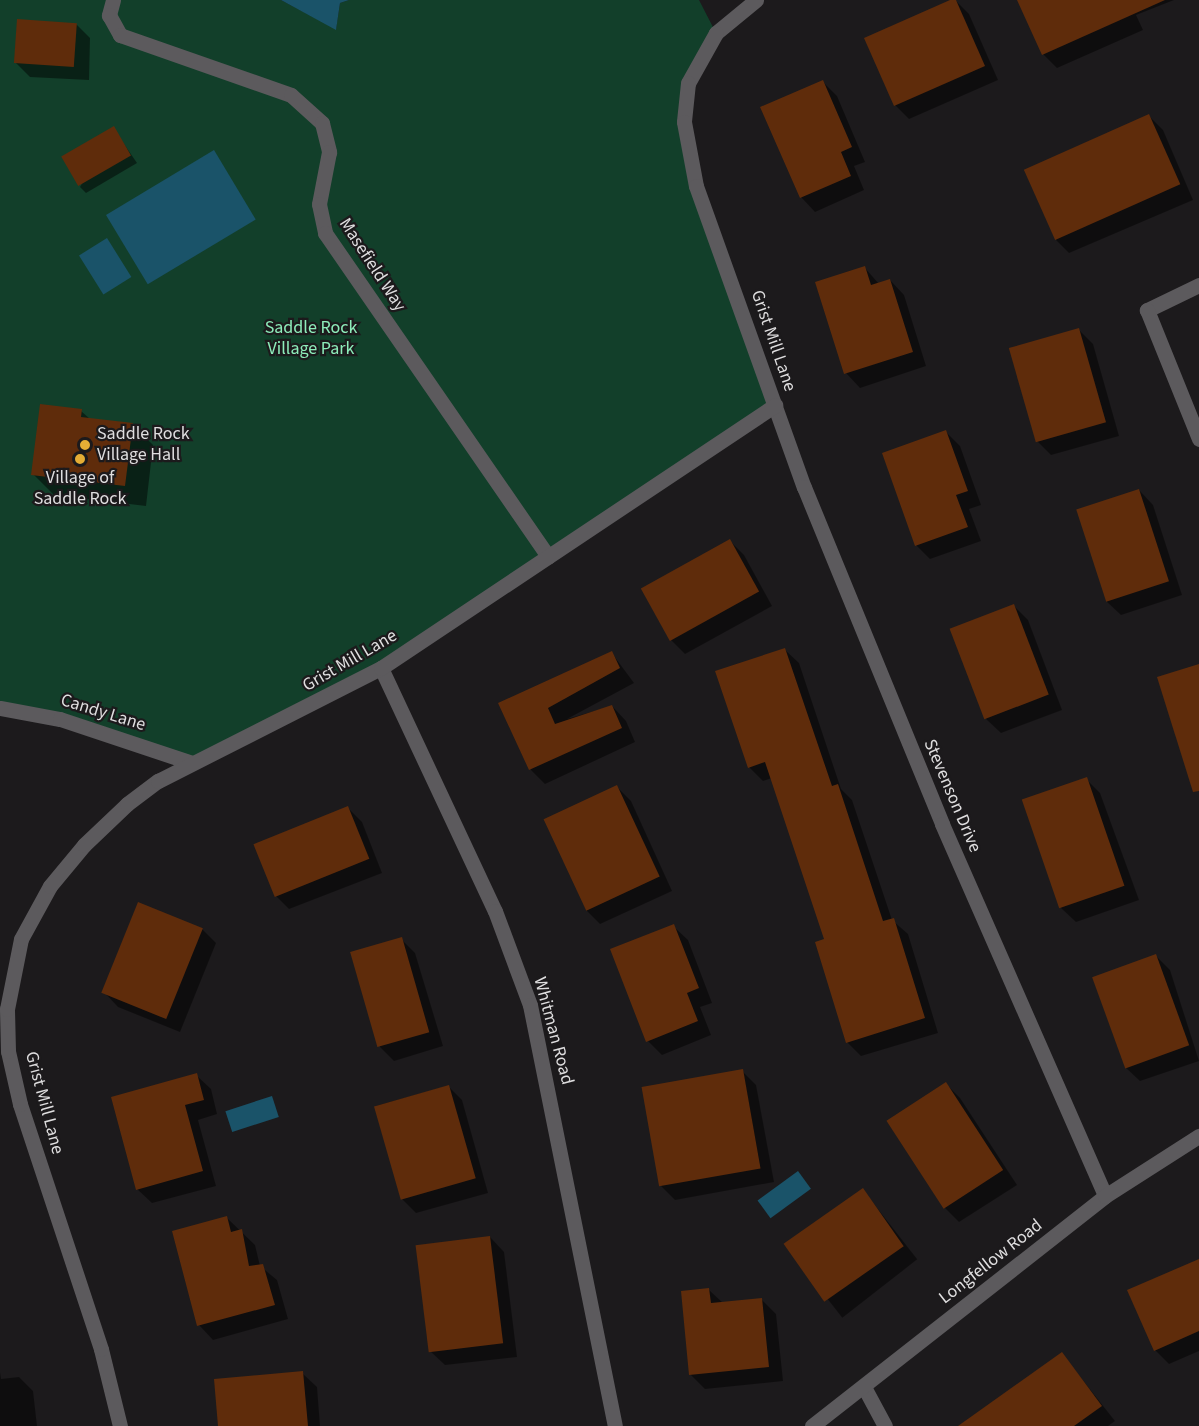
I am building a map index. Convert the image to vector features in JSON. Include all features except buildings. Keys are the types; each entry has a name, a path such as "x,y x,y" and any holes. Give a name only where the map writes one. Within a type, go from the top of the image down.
{"street":[{"name":"Grist Mill Lane","path":"120,1426 100,1349 20,1104 8,1051 7,1009 21,939 50,886 84,844 127,804 192,763 282,722 381,668 775,405 696,186 684,122 688,83 705,48 716,33 756,0"},
{"name":"Masefield Way","path":"111,8 120,35 291,94 322,123 329,152 319,204 325,232 548,556"},
{"path":"1199,285 1147,310 1199,439"},
{"name":"Stevenson Drive","path":"775,405 804,487 942,824 1105,1196"},
{"name":"Whitman Road","path":"381,668 495,911 530,1005 615,1426"},
{"name":"Candy Lane","path":"0,708 60,719 192,763"},
{"name":"Longfellow Road","path":"812,1426 1105,1196 1199,1136"},
{"path":"864,1387 885,1426"}],"green space":[{"name":"Saddle Rock Village Park","path":"0,0 281,0 336,29 340,3 349,0 699,0 716,33 696,65 688,148 775,405 381,668 192,763 0,708"}],"water":[{"path":"281,0 349,0 340,3 336,30"},
{"path":"214,150 256,219 148,284 106,215"},
{"path":"107,238 131,277 103,294 79,255"},
{"path":"272,1096 279,1117 232,1132 225,1111"},
{"path":"798,1171 811,1189 770,1218 758,1200"}],"place":[{"name":"Saddle Rock Village Hall","path":"85,445"},
{"name":"Village of Saddle Rock","path":"80,459"}]}
